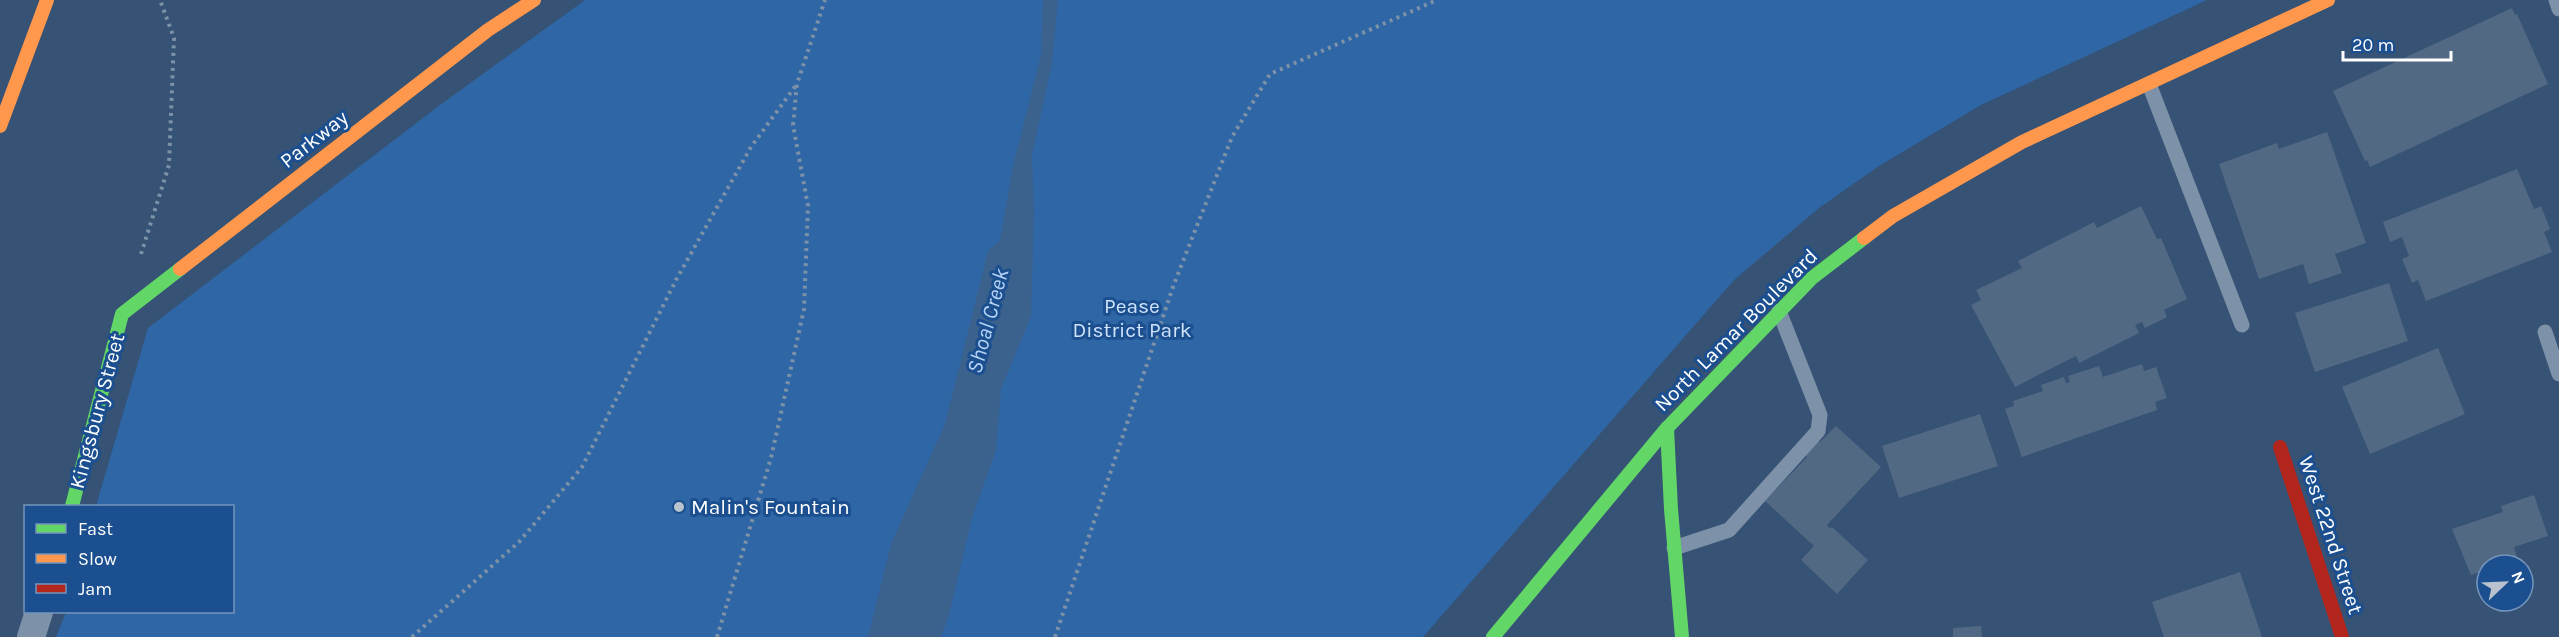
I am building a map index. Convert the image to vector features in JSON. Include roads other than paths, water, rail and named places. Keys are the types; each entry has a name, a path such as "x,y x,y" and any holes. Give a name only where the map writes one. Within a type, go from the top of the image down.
{"street":[{"path":"0,126 47,0"},
{"name":"Parkway","path":"122,314 488,30 534,0"},
{"name":"North Lamar Boulevard","path":"1493,637 1667,428 1779,310 1812,278 1893,216 2022,142 2328,0"},
{"name":"Kingsbury Street","path":"73,505 122,314"},
{"path":"1667,428 1682,637"},
{"name":"West 22nd Street","path":"2280,447 2342,637"},
{"path":"31,637 39,613"}],"lane":[{"path":"2556,0 2559,9"},
{"path":"2149,84 2242,325"},
{"path":"1674,548 1729,530 1818,431 1820,415 1779,310"},
{"path":"2545,332 2559,374"}],"water":[{"name":"Shoal Creek","path":"1043,0 1058,0 1052,63 1032,155 1034,212 1031,316 1001,389 996,450 972,518 949,615 941,637 868,637 891,544 945,424 988,251 1000,240 1013,166 1041,55"}],"place":[{"name":"Malin's Fountain","path":"679,507"}],"park label":[{"name":"Pease District Park","path":"1132,318"}]}
